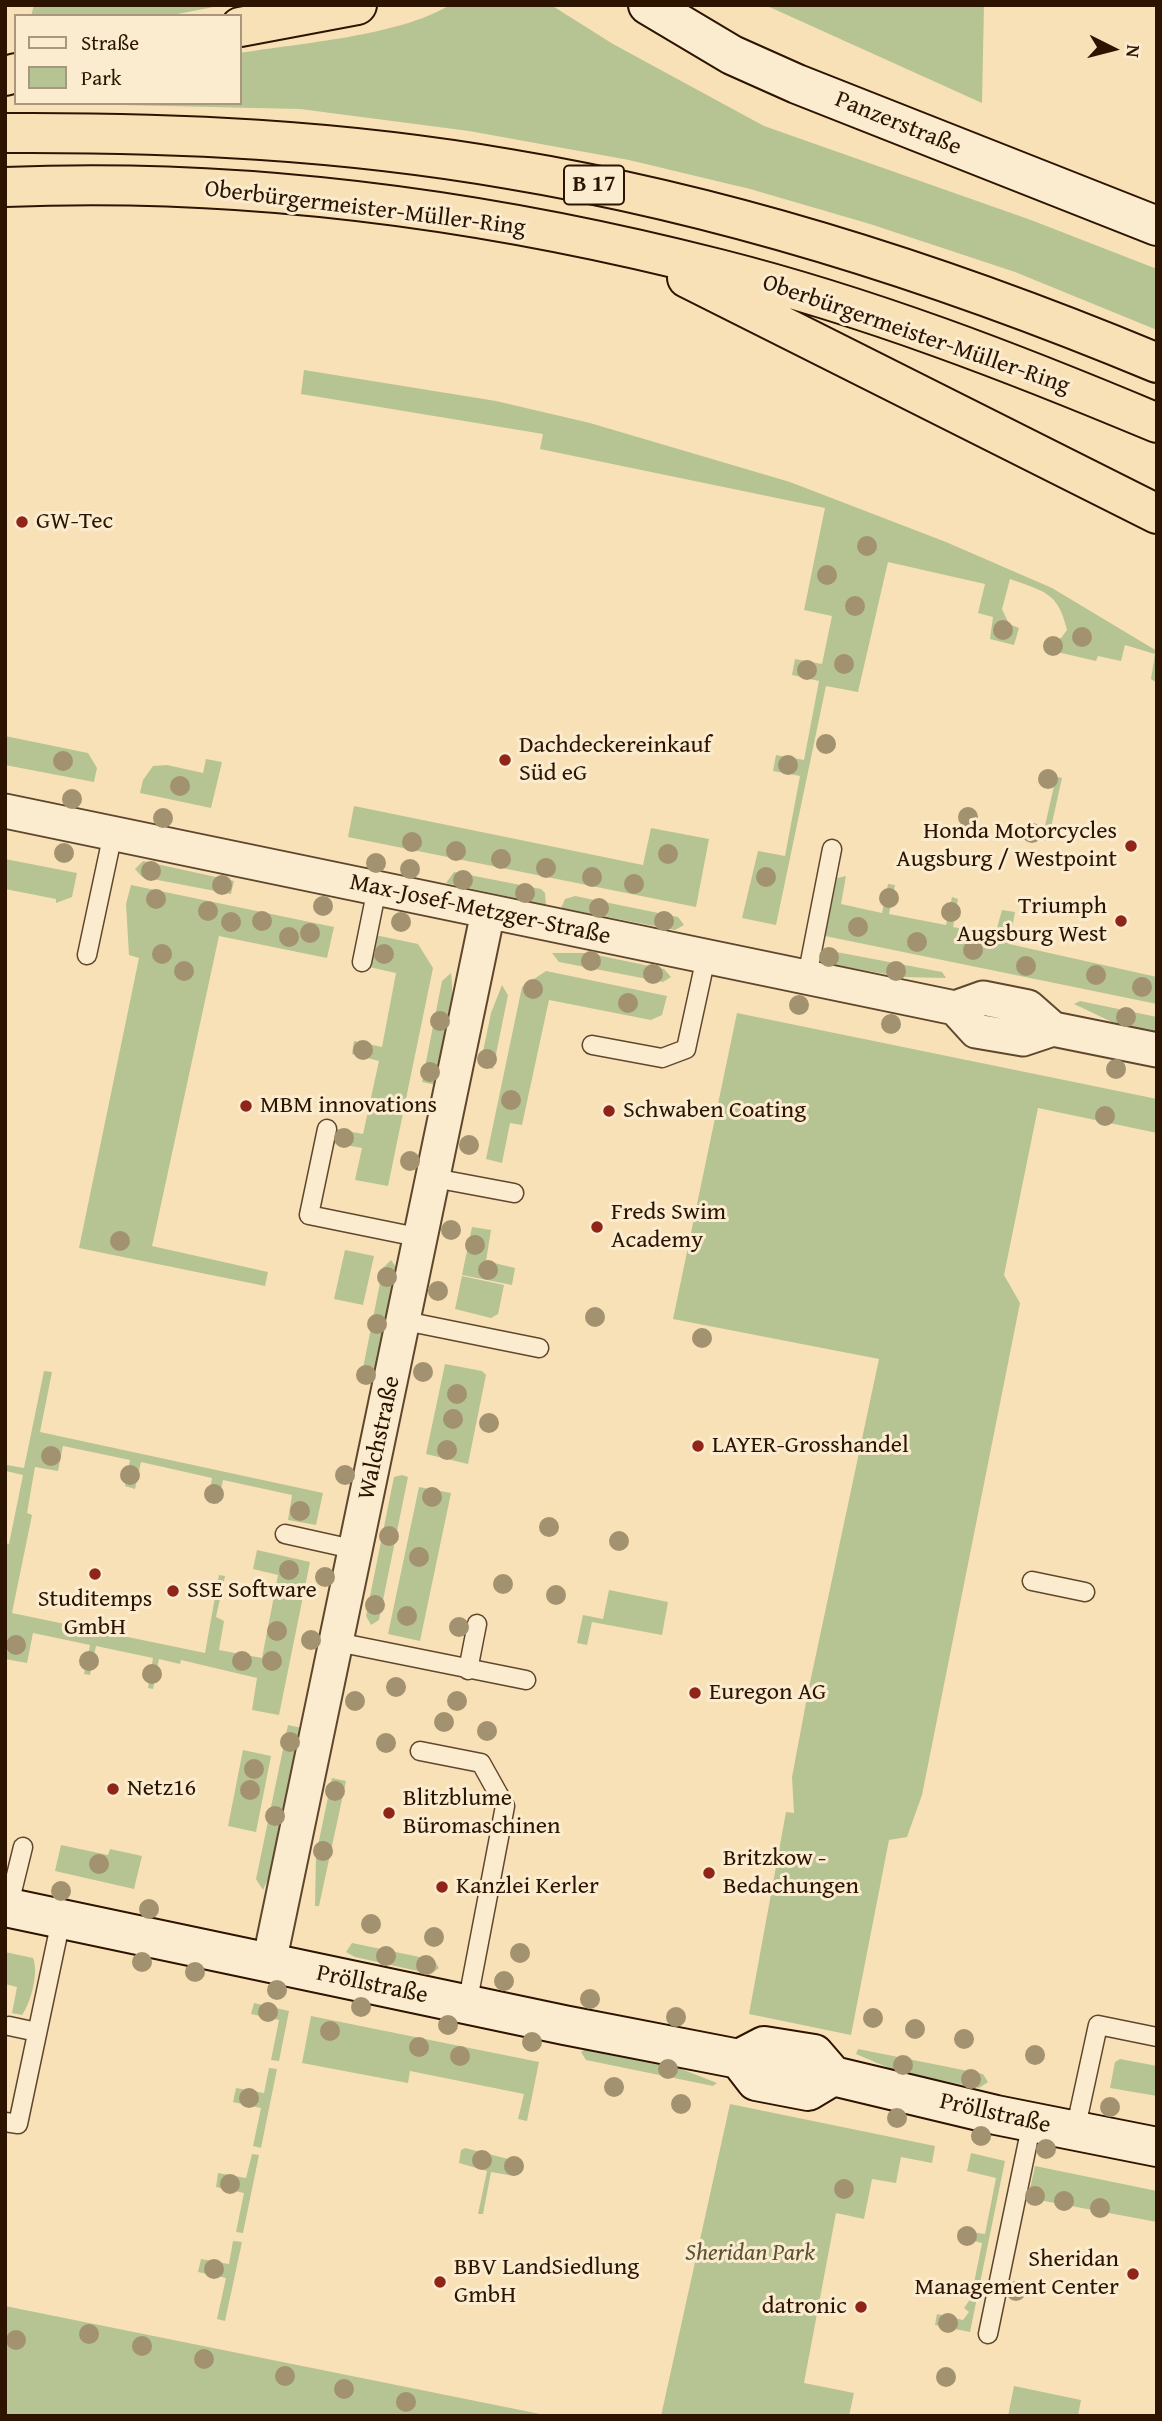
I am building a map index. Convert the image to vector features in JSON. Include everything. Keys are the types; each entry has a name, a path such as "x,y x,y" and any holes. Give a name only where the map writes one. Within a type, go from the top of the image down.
{"highway":[{"path":"242,27 357,5"},
{"name":"B 17","path":"5,132 141,132 270,140 481,164 636,193 803,236 919,272 1157,363"},
{"name":"Oberbürgermeister-Müller-Ring","path":"5,187 138,186 266,194 501,222 625,247 720,269 901,324 1157,423"},
{"path":"625,247 1157,514"}],"street":[{"name":"Panzerstraße","path":"648,5 732,55 797,84 1157,226"},
{"name":"Max-Josef-Metzger-Straße","path":"5,811 955,1008 976,1031 1023,1039 1053,1029 1157,1050"},
{"name":"Walchstraße","path":"269,1963 405,1321 488,912"},
{"name":"Pröllstraße","path":"7,1908 467,2005 740,2059 756,2081 808,2091 833,2076 1032,2122 1157,2147"}],"lane":[{"path":"88,954 113,833"},
{"path":"807,977 832,849"},
{"path":"362,962 377,888"},
{"path":"592,1045 662,1058 685,1049 706,957"},
{"path":"327,1129 309,1215 422,1238"},
{"path":"434,1178 514,1193"},
{"path":"405,1321 539,1348"},
{"path":"285,1534 357,1550"},
{"path":"1032,1581 1085,1592"},
{"path":"468,1670 477,1624"},
{"path":"337,1642 526,1680"},
{"path":"420,1751 481,1763 505,1806 467,2005"},
{"path":"7,1908 23,1847"},
{"path":"5,2122 18,2124 61,1920"},
{"path":"1075,2131 1098,2025 1157,2037"},
{"path":"9,2026 37,2032"},
{"path":"988,2334 1032,2122"}],"green space":[{"path":"34,5 224,5 177,14 32,14"},
{"path":"450,5 551,5 613,44 764,126 1031,220 1157,269 1157,330 1015,272 870,224 750,189 629,160 469,131 300,109 123,105 242,105 242,53 377,31 429,16"},
{"path":"765,5 984,5 982,103"},
{"path":"304,370 496,401 590,423 790,482 946,542 1052,588 1157,651 1157,683 1151,679 1155,654 1125,645 1121,661 1098,656 1096,661 1044,649 1046,641 1061,638 1067,630 1059,608 1041,591 1010,579 1002,609 1009,624 1019,628 1014,645 990,639 993,617 978,613 985,584 888,562 858,692 826,686 776,925 742,918 758,851 785,856 800,776 773,771 776,755 804,760 819,681 792,675 795,659 822,664 832,616 804,610 825,508 540,449 543,434 301,394"},
{"path":"5,736 88,753 97,768 94,782 5,765"},
{"path":"206,759 222,762 211,808 140,793 143,780 153,766 167,765 203,773"},
{"path":"1044,774 1062,778 1048,841 1018,835 1020,825 1044,830 1054,786 1042,783"},
{"path":"354,806 643,865 651,828 709,839 696,907 348,837"},
{"path":"5,859 77,873 72,897 56,903 56,899 5,889"},
{"path":"143,861 234,881 231,894 142,877 135,869"},
{"path":"454,872 541,889 545,893 546,905 446,883"},
{"path":"846,876 841,904 882,913 888,884 895,885 889,914 946,925 952,897 958,899 953,927 995,935 1002,910 1015,912 1009,944 1157,977 1157,1004 825,936 837,878"},
{"path":"131,885 334,927 327,958 219,936 152,1246 268,1272 265,1286 79,1248 139,958 129,955 126,904"},
{"path":"575,896 678,917 684,925 675,930 561,908 565,899"},
{"path":"375,935 418,944 433,968 388,1186 355,1180 362,1148 333,1143 336,1129 363,1134 379,1061 352,1054 354,1041 382,1047 396,973 369,967"},
{"path":"831,951 942,972 946,978 903,977 828,964 824,954"},
{"path":"552,953 587,953 664,969 671,977 663,982 559,962"},
{"path":"546,971 667,996 662,1015 651,1020 549,1000 522,1125 510,1123 502,1163 486,1159 522,987"},
{"path":"451,973 452,1001 436,1085 422,1082 442,981"},
{"path":"502,985 508,995 493,1069 480,1066 491,1013"},
{"path":"1080,1001 1157,1017 1157,1032 1112,1022 1074,1004"},
{"path":"737,1013 1157,1099 1157,1133 1038,1108 1004,1275 1020,1303 922,1795 907,1837 889,1840 851,2035 749,2014 786,1812 794,1813 792,1777 879,1359 673,1319"},
{"path":"472,1227 491,1230 486,1261 515,1268 512,1285 462,1275"},
{"path":"345,1250 374,1256 363,1305 334,1299"},
{"path":"391,1260 396,1267 375,1375 362,1373 383,1268"},
{"path":"462,1276 504,1285 498,1314 491,1318 455,1309"},
{"path":"445,1364 482,1371 486,1375 468,1464 426,1454"},
{"path":"44,1371 52,1372 40,1432 323,1493 316,1525 288,1520 292,1495 223,1480 218,1504 208,1502 212,1478 141,1462 135,1489 125,1486 130,1460 63,1446 58,1471 35,1467 27,1513 32,1515 12,1613 205,1653 219,1575 225,1576 216,1617 224,1621 219,1650 262,1658 278,1575 253,1569 257,1550 310,1562 279,1715 252,1710 257,1678 181,1660 180,1664 159,1659 153,1689 148,1688 153,1658 96,1646 90,1675 84,1674 90,1645 33,1633 27,1663 5,1659 5,1543 9,1544 23,1475 6,1471 7,1465 24,1468"},
{"path":"394,1477 408,1477 379,1620 371,1625 366,1616"},
{"path":"419,1487 451,1493 420,1641 388,1634"},
{"path":"609,1590 668,1602 662,1635 592,1622 587,1645 577,1643 583,1615 603,1619"},
{"path":"288,1725 302,1728 273,1868 263,1890 256,1879"},
{"path":"243,1750 271,1756 256,1832 228,1826"},
{"path":"332,1778 346,1781 319,1906 315,1906 316,1855"},
{"path":"61,1845 108,1855 110,1849 142,1856 134,1889 55,1871"},
{"path":"352,1943 434,1960 439,1968 431,1974 355,1957 346,1952"},
{"path":"5,1952 33,1958 35,1964 33,1987 22,2015 12,2013 17,1987 5,1984"},
{"path":"254,2003 289,2011 279,2061 271,2060 279,2020 251,2014"},
{"path":"311,2016 539,2062 527,2121 518,2119 524,2094 410,2071 408,2083 302,2063"},
{"path":"589,2047 666,2063 717,2083 713,2086 586,2060 581,2052"},
{"path":"858,2049 983,2074 988,2082 979,2088 896,2071 856,2054"},
{"path":"1120,2059 1157,2066 1157,2096 1110,2088 1115,2062"},
{"path":"269,2068 277,2069 261,2148 253,2146 261,2108 233,2102 236,2088 264,2093"},
{"name":"Sheridan Park","path":"730,2104 935,2146 932,2163 901,2157 896,2183 872,2179 864,2219 836,2213 804,2383 854,2393 849,2416 661,2416"},
{"path":"465,2148 520,2162 518,2174 514,2176 491,2172 483,2214 478,2214 487,2171 459,2163 461,2150"},
{"path":"971,2153 1005,2161 970,2332 935,2325 937,2314 963,2320 969,2312 964,2308 971,2298 982,2243 957,2237 958,2230 985,2234 996,2178 967,2171"},
{"path":"252,2154 259,2155 243,2233 236,2232 244,2193 216,2187 218,2173 246,2178"},
{"path":"1035,2166 1157,2191 1157,2222 1028,2198"},
{"path":"233,2241 242,2242 225,2321 217,2319 226,2278 198,2272 201,2259 229,2264"},
{"path":"5,2306 550,2416 5,2416"},
{"path":"1014,2386 1081,2400 1078,2416 1008,2416"}],"place":[{"name":"GW-Tec","path":"22,522"},
{"name":"Dachdeckereinkauf Süd eG","path":"505,760"},
{"name":"Honda Motorcycles Augsburg / Westpoint","path":"1131,846"},
{"name":"Triumph Augsburg West","path":"1121,921"},
{"name":"MBM innovations","path":"246,1106"},
{"name":"Schwaben Coating","path":"609,1111"},
{"name":"Freds Swim Academy","path":"597,1227"},
{"name":"LAYER-Grosshandel","path":"698,1446"},
{"name":"Studitemps GmbH","path":"95,1574"},
{"name":"SSE Software","path":"173,1591"},
{"name":"Euregon AG","path":"695,1693"},
{"name":"Netz16","path":"113,1789"},
{"name":"Blitzblume Büromaschinen","path":"389,1813"},
{"name":"Britzkow - Bedachungen","path":"709,1873"},
{"name":"Kanzlei Kerler","path":"442,1887"},
{"name":"Sheridan Management Center","path":"1133,2274"},
{"name":"BBV LandSiedlung GmbH","path":"440,2282"},
{"name":"datronic","path":"861,2307"}]}
